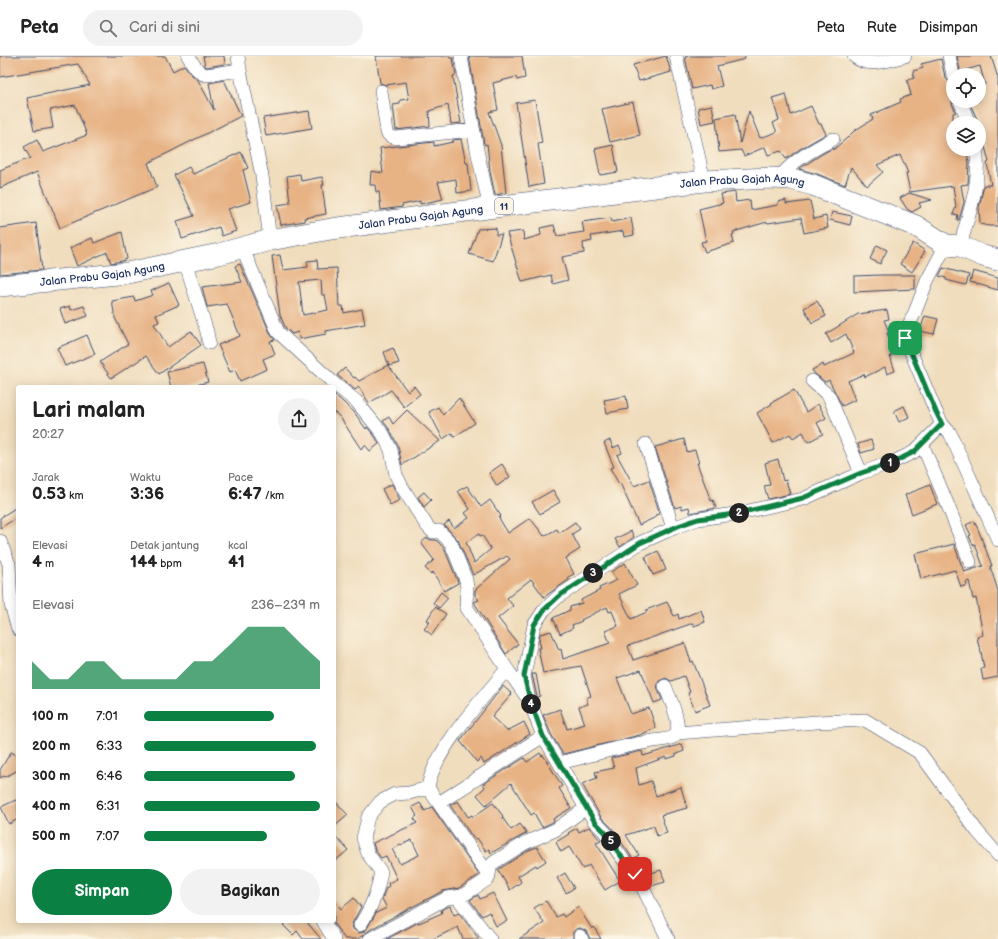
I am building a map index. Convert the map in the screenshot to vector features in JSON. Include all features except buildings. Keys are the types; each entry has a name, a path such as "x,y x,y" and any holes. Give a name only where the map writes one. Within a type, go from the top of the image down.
{"highway":[{"name":"Jalan Prabu Gajah Agung","path":"0,286 127,273 185,261 270,240 518,204 704,181 779,178 791,179 827,191 916,226 953,246 998,260"}],"street":[{"path":"188,56 195,67 202,74 206,75 240,70"},
{"path":"238,56 262,176 270,240"},
{"path":"461,56 473,130 490,209"},
{"path":"676,56 704,181"},
{"path":"854,56 860,61 869,64 905,56"},
{"path":"949,56 952,68"},
{"path":"381,91 387,132 391,137 396,138 473,130"},
{"path":"779,178 788,167 800,157 833,139"},
{"path":"977,156 976,183 953,246 927,281 905,338 936,412 942,424 950,433 998,540"},
{"path":"242,247 278,332 336,385"},
{"path":"185,261 209,343"},
{"path":"812,381 829,396 861,473"},
{"path":"336,385 356,401 383,434 391,450 396,475 402,487 433,532 439,531 450,543 466,580 467,608 506,669 530,700"},
{"path":"668,939 640,882 605,832 595,822 543,736 530,700 524,676 534,625 544,610 559,596 640,543 673,528 698,519 735,514 803,498 861,473 894,462 914,452 942,424"},
{"path":"646,444 673,528"},
{"path":"922,444 948,503 970,562"},
{"path":"0,541 9,564 15,605"},
{"path":"489,875 428,788 429,778 454,734 506,669"},
{"path":"665,686 678,725 677,733"},
{"path":"560,763 635,744 663,740 674,736 677,733 817,722 865,720 920,752 977,831 998,855"},
{"path":"439,804 543,736"},
{"path":"360,924 370,911 377,894 381,872 368,854 363,838 368,817 380,802 395,794 409,794 428,788"},
{"path":"370,939 447,898 462,896 488,879 490,868 493,863 524,843 555,830 586,808"},
{"path":"457,897 490,939"},
{"path":"324,923 334,939"}],"route":[{"path":"635,874 629,868 605,832 595,822 543,736 530,700 524,676 534,625 544,610 559,596 640,543 698,519 735,514 803,498 861,473 894,462 914,452 942,424 905,338"}]}
